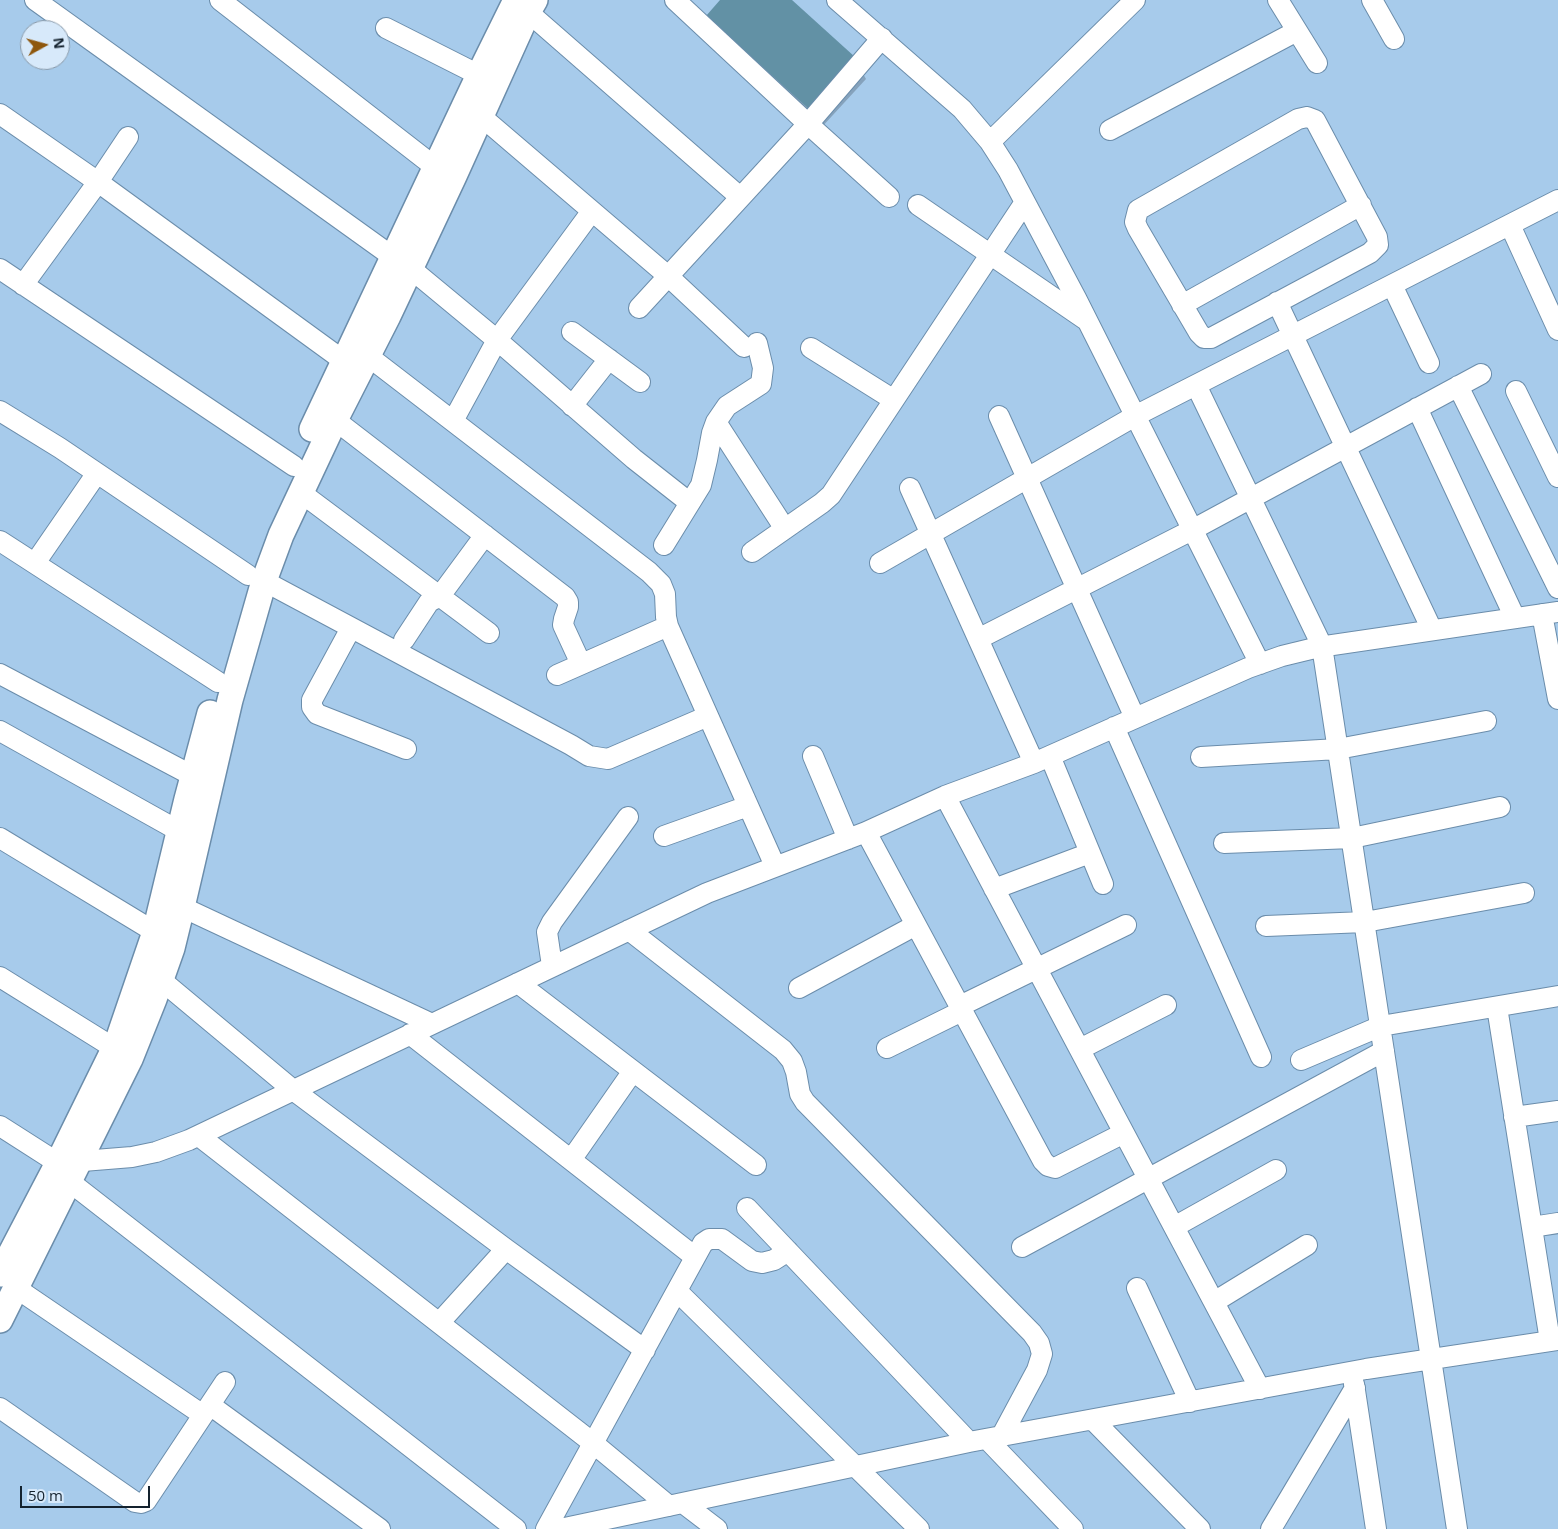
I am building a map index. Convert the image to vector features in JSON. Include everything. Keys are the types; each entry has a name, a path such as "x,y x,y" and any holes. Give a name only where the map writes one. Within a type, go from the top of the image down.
{"main road":[{"path":"401,262 435,167 479,75 526,4"},
{"path":"66,1169 114,1048 155,932 218,682 256,578 280,495 401,262 482,117 526,4"},
{"path":"0,1320 10,1267 130,1059 172,948 230,700 256,578 281,535 335,420 354,354"}],"street":[{"path":"35,0 401,262 497,340 634,459 690,503"},
{"path":"220,0 435,167"},
{"path":"675,0 808,124 890,197"},
{"path":"837,0 962,109 990,142 1008,170 1088,321 1260,664"},
{"path":"1278,0 1317,64"},
{"path":"1372,0 1394,39"},
{"path":"990,142 1128,2"},
{"path":"526,4 740,197"},
{"path":"386,28 479,75"},
{"path":"1110,130 1297,32"},
{"path":"639,308 808,124 882,38"},
{"path":"0,114 453,421 649,572 661,584 665,594 668,626 775,866"},
{"path":"482,117 751,345 763,368 761,384 727,406 716,422 700,485 664,545"},
{"path":"1307,117 1315,120 1361,205 1377,237 1378,245 1370,253 1211,338 1204,338 1199,334 1135,222 1138,210 1298,120 1307,117"},
{"path":"23,285 98,182 128,137"},
{"path":"880,563 1135,416 1558,200"},
{"path":"752,552 831,495 1025,202"},
{"path":"918,205 1088,321"},
{"path":"1182,305 1361,205"},
{"path":"453,421 497,340 592,211"},
{"path":"1510,225 1558,330"},
{"path":"0,269 294,466"},
{"path":"1392,285 1430,363"},
{"path":"1278,302 1432,630"},
{"path":"572,332 640,382"},
{"path":"811,348 894,400"},
{"path":"572,406 609,359"},
{"path":"978,639 1192,530 1482,374"},
{"path":"1196,385 1322,646 1457,1529"},
{"path":"1458,386 1558,588"},
{"path":"1516,391 1558,477"},
{"path":"1417,408 1515,618"},
{"path":"0,411 256,578 589,756 608,759 708,716"},
{"path":"999,416 1135,718"},
{"path":"335,420 565,597 568,607 563,625 581,664"},
{"path":"716,422 785,529"},
{"path":"35,563 96,473"},
{"path":"910,488 978,639 1090,853 1103,884"},
{"path":"300,492 489,633"},
{"path":"404,640 429,602 440,596 485,534"},
{"path":"0,540 218,682"},
{"path":"66,1169 156,1152 199,1136 707,893 857,835 945,796 1042,759 1282,656 1322,646 1550,613 1558,699"},
{"path":"557,675 668,626"},
{"path":"351,628 312,700 312,707 317,714 406,750"},
{"path":"0,674 193,776"},
{"path":"1202,757 1338,749 1486,721"},
{"path":"1114,727 1261,1057"},
{"path":"0,731 179,831"},
{"path":"814,756 857,835 916,925 1043,1161 1048,1166 1055,1168 1124,1133"},
{"path":"945,796 1260,1389"},
{"path":"664,836 748,806"},
{"path":"1224,843 1352,838 1500,807"},
{"path":"552,966 547,932 552,922 628,817"},
{"path":"0,838 155,932"},
{"path":"994,889 1090,853"},
{"path":"1266,926 1365,922 1524,893"},
{"path":"182,907 432,1024"},
{"path":"799,988 916,925"},
{"path":"887,1048 1036,968 1126,925"},
{"path":"629,930 783,1050 792,1061 800,1094 805,1102 1032,1333 1039,1343 1042,1354 1037,1370 985,1439"},
{"path":"0,976 114,1048"},
{"path":"160,980 293,1090 644,1350"},
{"path":"518,983 756,1165"},
{"path":"1301,1060 1380,1026 1558,996"},
{"path":"1080,1050 1166,1005"},
{"path":"558,1529 985,1439 1260,1389 1354,1380 1432,1359 1554,1340 1532,1227 1497,1007"},
{"path":"410,1034 695,1257"},
{"path":"1022,1247 1384,1051"},
{"path":"571,1160 633,1071"},
{"path":"1514,1117 1558,1111"},
{"path":"0,1126 66,1169 516,1529"},
{"path":"199,1136 593,1443 676,1504 717,1529"},
{"path":"1174,1227 1276,1170"},
{"path":"747,1208 788,1251 985,1439 1072,1529"},
{"path":"1532,1227 1558,1223"},
{"path":"558,1529 593,1443 703,1244 709,1239 722,1239 752,1261 762,1263 774,1260 788,1251"},
{"path":"1214,1302 1307,1245"},
{"path":"439,1323 506,1249"},
{"path":"10,1267 206,1410 380,1529"},
{"path":"1138,1288 1190,1402"},
{"path":"677,1291 919,1529"},
{"path":"1354,1380 1373,1525"},
{"path":"1271,1529 1354,1380"},
{"path":"0,1408 135,1502 141,1503 146,1500 225,1382"},
{"path":"1092,1420 1200,1529"}],"building":[{"path":"720,0 792,0 855,57 809,109 706,16"}]}
